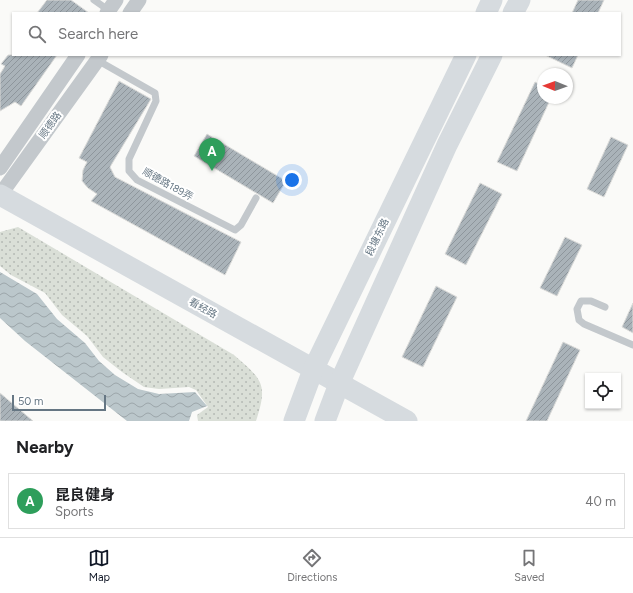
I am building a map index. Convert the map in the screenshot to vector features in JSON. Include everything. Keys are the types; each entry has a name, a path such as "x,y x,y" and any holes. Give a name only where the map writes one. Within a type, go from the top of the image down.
{"main road":[{"path":"486,12 492,0"},
{"path":"514,12 520,0"},
{"name":"段塘东路","path":"294,421 314,370 466,56"},
{"path":"325,421 339,384 447,145 492,56"},
{"name":"看经路","path":"0,195 407,421"}],"street":[{"path":"131,12 139,0"},
{"name":"顺德路","path":"0,168 77,56"},
{"name":"顺德路","path":"0,195 99,58"}],"lane":[{"path":"94,0 111,9"},
{"name":"顺德路189弄","path":"99,58 155,93 156,101 129,159 129,171 137,180 235,230 241,225 256,198"},
{"path":"605,307 591,301 581,301 577,309 579,320 584,324 633,345"}],"shaded area":[{"path":"18,227 234,355 257,377 262,390 262,399 256,421 198,421 197,415 208,407 196,390 189,387 159,389 144,387 103,357 87,336 62,315 45,293 11,275 0,266 0,232"}],"water":[{"path":"0,272 37,294 57,319 85,343 99,361 115,375 138,389 159,394 195,392 207,406 192,412 189,421 127,421 25,341 0,318"}],"building":[{"path":"47,0 71,0 88,12 38,12"},
{"path":"578,0 604,0 598,12 572,12"},
{"path":"8,55 56,56 21,106 15,102 0,111 0,74 5,66 1,64"},
{"path":"547,56 578,56 572,68"},
{"path":"119,81 151,99 110,167 115,177 241,242 225,275 91,201 97,194 88,188 82,181 83,170 87,162 79,158"},
{"path":"535,82 537,83 537,104 548,104 517,171 497,162"},
{"path":"207,134 286,181 273,203 194,156"},
{"path":"611,137 628,145 604,197 587,189"},
{"path":"480,183 502,194 466,265 445,254"},
{"path":"565,237 582,245 557,296 540,288"},
{"path":"436,286 457,297 423,367 402,357"},
{"path":"633,303 633,333 622,327"},
{"path":"563,342 580,350 547,421 526,421"},
{"path":"0,393 33,421 0,421"}],"place":[{"name":"昆良健身","path":"212,171"}]}
